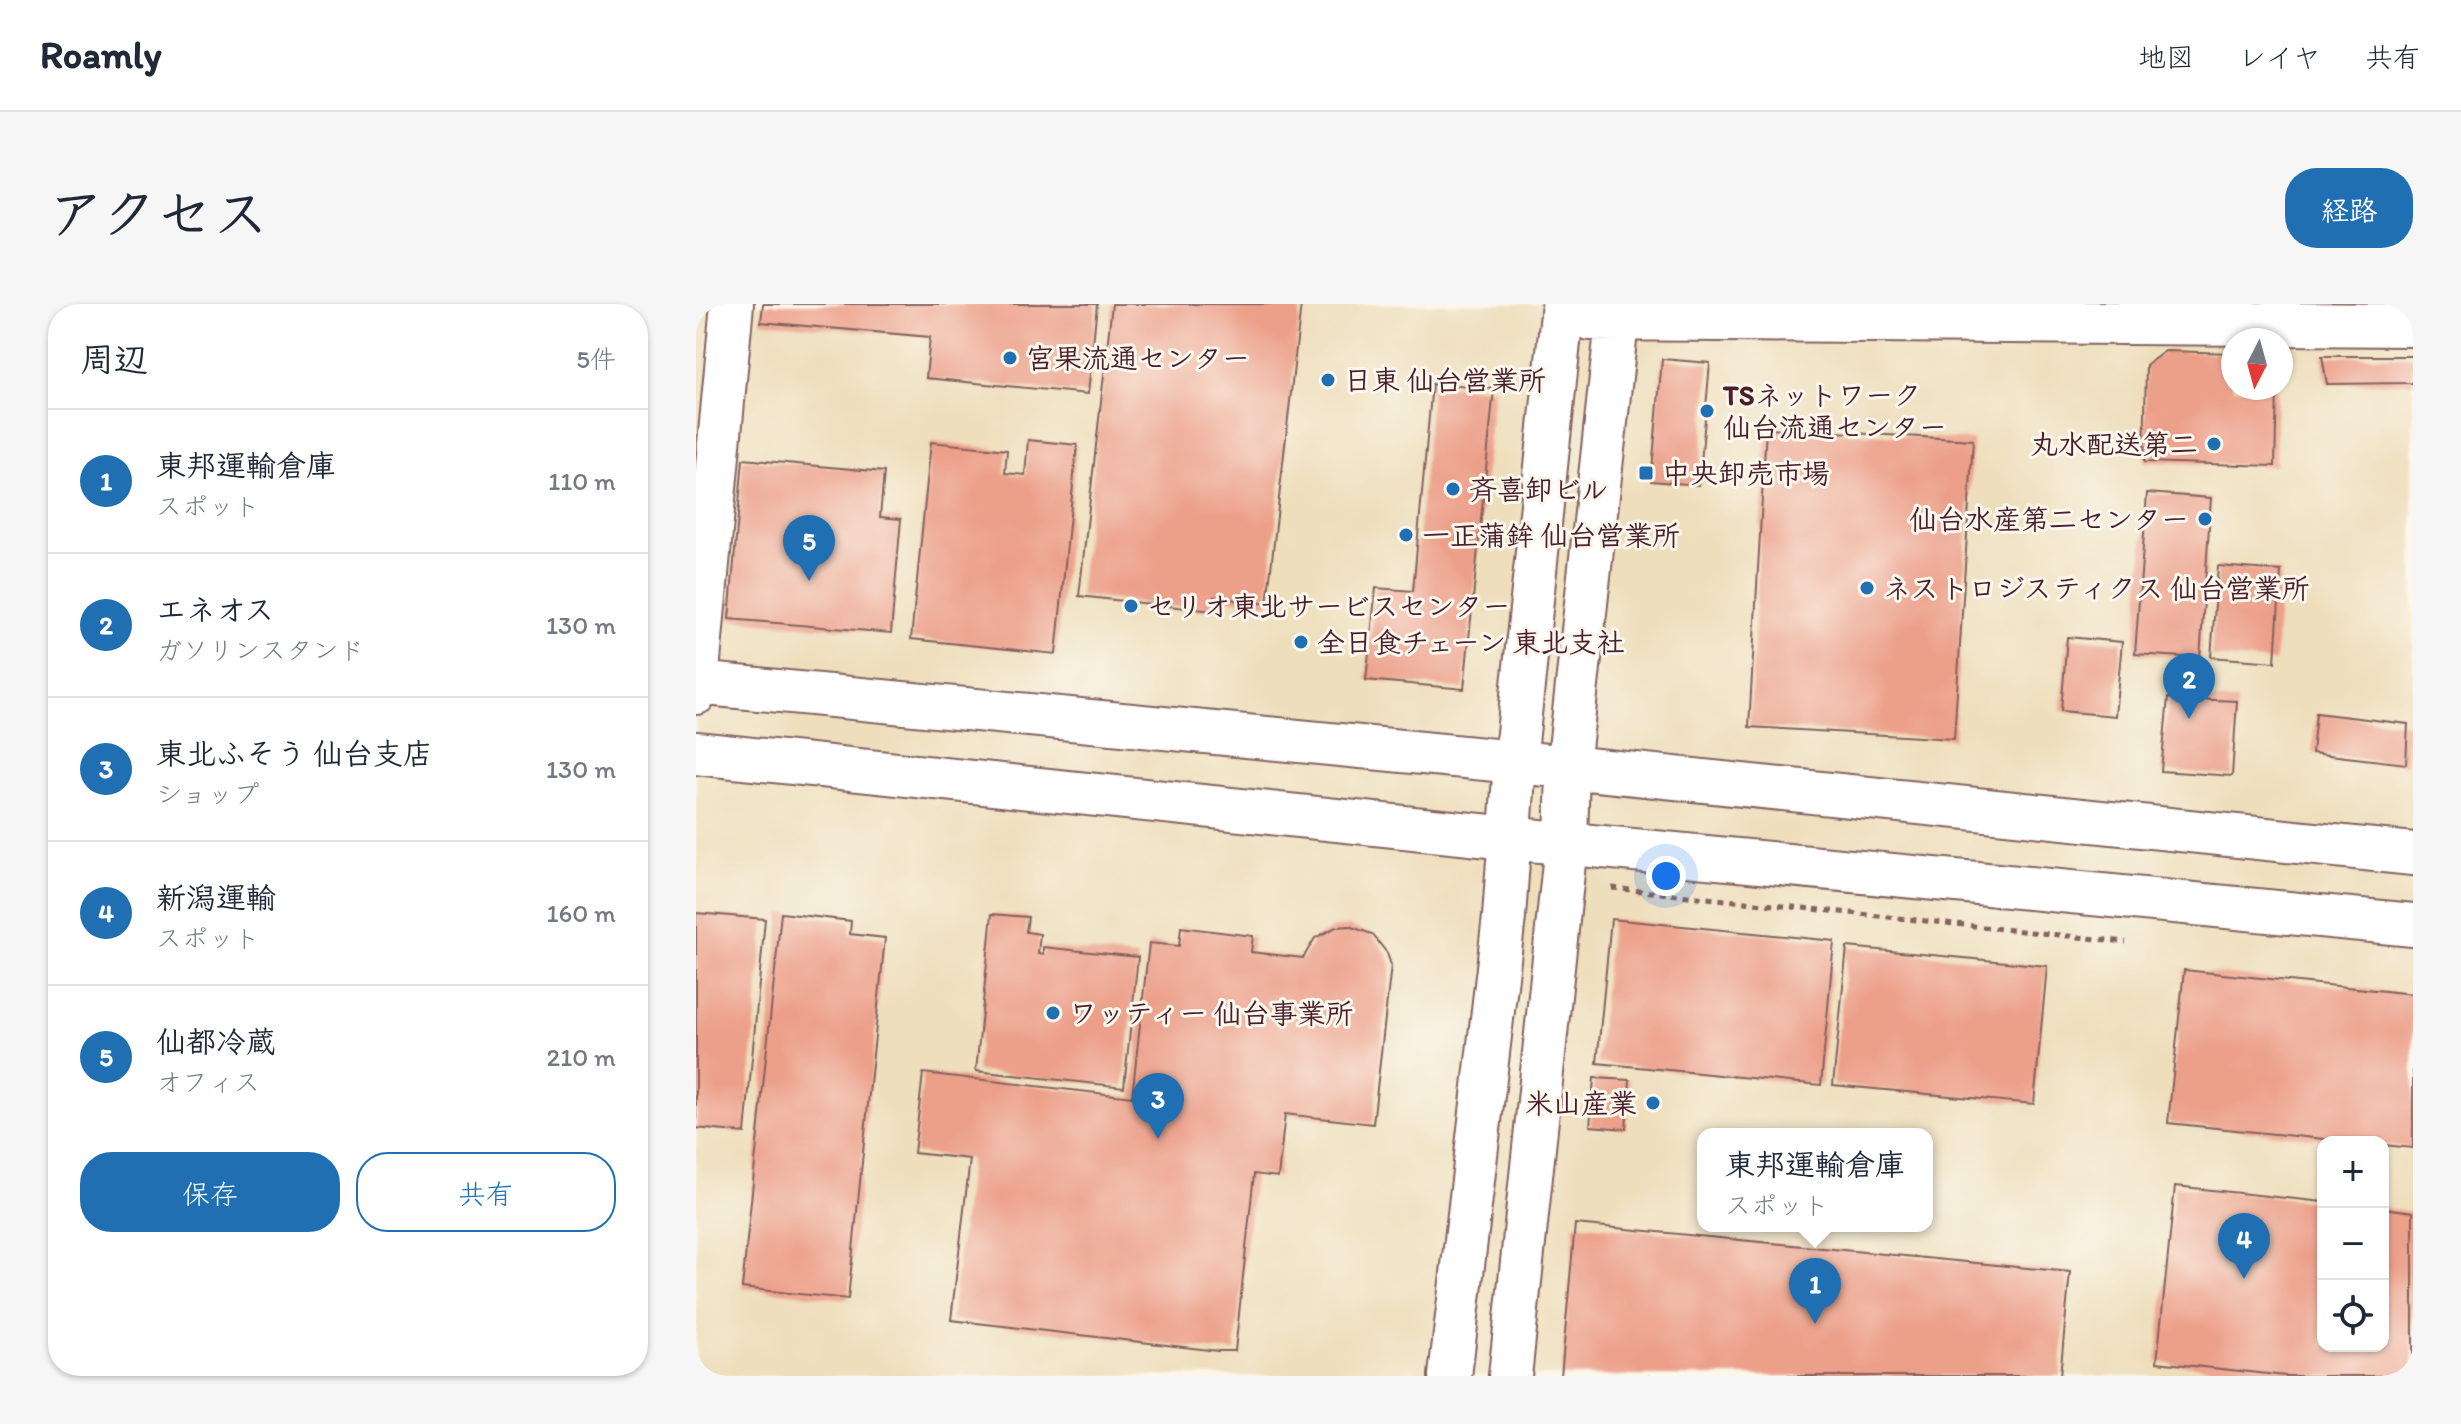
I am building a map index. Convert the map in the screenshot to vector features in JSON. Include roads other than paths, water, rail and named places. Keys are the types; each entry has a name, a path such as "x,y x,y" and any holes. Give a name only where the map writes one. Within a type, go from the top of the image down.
{"street":[{"path":"696,693 732,304"},
{"path":"1450,1376 1504,917 1515,762 1562,311 2413,325"},
{"path":"1510,1376 1566,844 1568,767 1619,312"},
{"path":"696,683 1568,767 2413,854"},
{"path":"696,753 1566,844 2413,925"}],"place":[{"name":"宮果流通センター","path":"1010,358"},
{"name":"日東 仙台営業所","path":"1328,380"},
{"name":"TSネットワーク 仙台流通センター","path":"1707,411"},
{"name":"丸水配送第二","path":"2214,444"},
{"name":"中央卸売市場","path":"1646,473"},
{"name":"斉喜卸ビル","path":"1453,489"},
{"name":"仙台水産第二センター","path":"2205,519"},
{"name":"一正蒲鉾 仙台営業所","path":"1406,535"},
{"name":"仙都冷蔵","path":"809,581"},
{"name":"ネストロジスティクス 仙台営業所","path":"1867,588"},
{"name":"セリオ東北サービスセンター","path":"1131,606"},
{"name":"全日食チェーン 東北支社","path":"1301,642"},
{"name":"エネオス","path":"2189,719"},
{"name":"ワッティー 仙台事業所","path":"1053,1013"},
{"name":"米山産業","path":"1653,1103"},
{"name":"東北ふそう 仙台支店","path":"1158,1139"},
{"name":"新潟運輸","path":"2244,1279"},
{"name":"東邦運輸倉庫","path":"1815,1324"}]}
